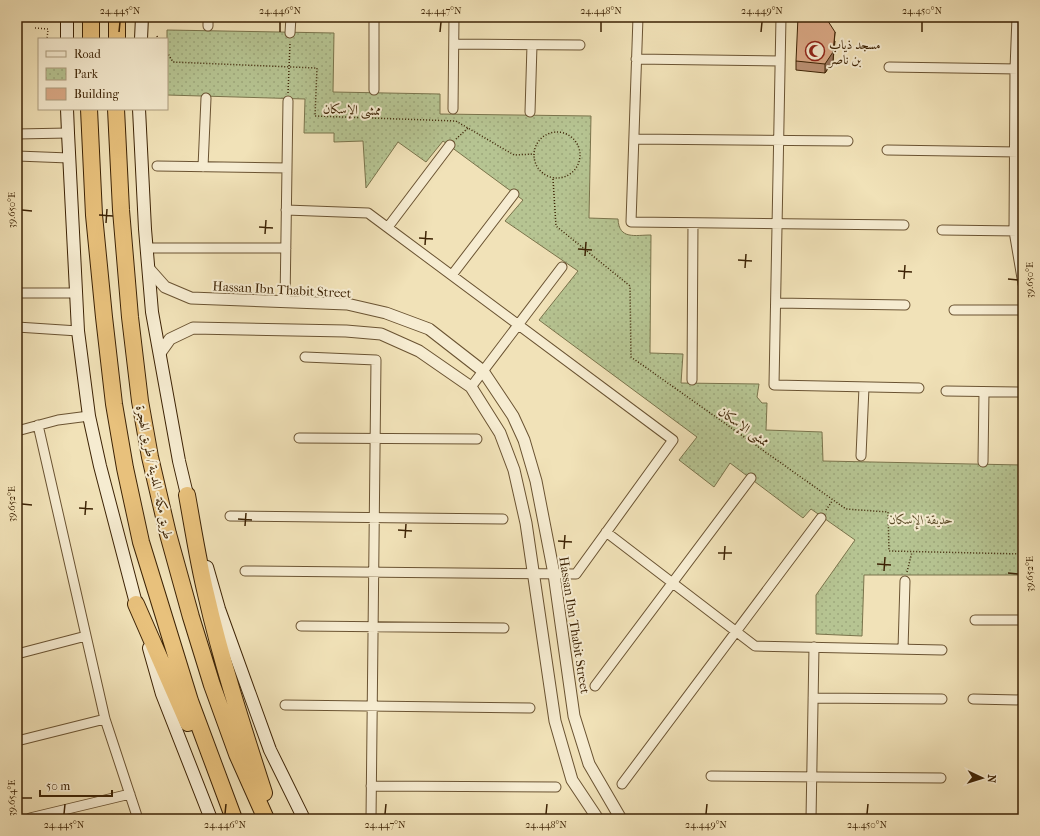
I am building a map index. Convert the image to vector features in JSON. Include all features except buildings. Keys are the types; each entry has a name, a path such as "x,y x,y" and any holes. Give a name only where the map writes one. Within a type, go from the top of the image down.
{"highway":[{"path":"90,38 91,17"},
{"path":"117,17 117,38"},
{"name":"طريق مكة - المدينة / طريق الهجرة","path":"89,110 94,215 114,404 124,468 142,542 190,701 234,819"},
{"name":"طريق مكة - المدينة / طريق الهجرة","path":"116,110 121,210 130,317 140,401 150,457 170,542 212,685 237,754 266,819"},
{"path":"187,495 196,549 208,601 232,689 272,819"},
{"path":"136,604 189,727 227,801"}],"main road":[{"path":"67,17 67,38"},
{"path":"141,38 142,17"},
{"path":"67,110 78,331 89,416 100,466 136,604 162,694 211,819"},
{"path":"139,110 146,248 152,312 179,461 219,609 270,750 304,819"}],"street":[{"path":"290,33 291,17"},
{"path":"374,17 374,90"},
{"path":"453,108 454,17"},
{"path":"638,17 631,222 904,225"},
{"path":"781,17 774,385 919,388"},
{"path":"1017,17 1019,69 1018,231 1023,284"},
{"path":"454,44 580,45"},
{"path":"530,112 532,44"},
{"path":"636,59 780,61"},
{"path":"889,67 1019,69"},
{"path":"203,167 206,98"},
{"path":"285,302 288,101"},
{"path":"17,134 68,132"},
{"path":"634,139 848,140"},
{"path":"388,228 450,145"},
{"path":"887,150 1019,152"},
{"path":"17,156 69,158"},
{"path":"158,166 287,168"},
{"path":"452,275 514,194"},
{"path":"245,571 576,574 673,440 368,213 286,210"},
{"path":"692,380 693,223"},
{"path":"942,230 1018,231"},
{"path":"146,248 286,248"},
{"path":"471,387 562,267"},
{"name":"Hassan Ibn Thabit Street","path":"149,269 165,288 191,298 347,304 386,313 429,329 484,371 513,416 524,440 536,481 554,574 574,716 589,764 621,819"},
{"path":"17,293 76,293"},
{"path":"776,303 905,305"},
{"path":"954,310 1023,310"},
{"path":"17,327 78,331"},
{"path":"160,353 170,339 193,328 346,331 381,334 419,351 471,387 500,433 514,470 526,523 554,721 572,780 598,819"},
{"path":"305,357 376,360 371,819"},
{"path":"862,456 864,387"},
{"path":"946,391 1023,392"},
{"path":"983,462 984,392"},
{"path":"17,431 38,424 89,416"},
{"path":"38,424 105,719 138,819"},
{"path":"299,438 477,439"},
{"path":"595,686 751,478"},
{"path":"230,516 503,519"},
{"path":"622,784 821,518"},
{"path":"606,532 755,646 942,650"},
{"path":"903,649 905,581"},
{"path":"975,620 1023,620"},
{"path":"301,626 504,628"},
{"path":"17,654 86,636"},
{"path":"811,819 814,647"},
{"path":"813,698 942,699"},
{"path":"974,699 1023,700"},
{"path":"285,705 530,708"},
{"path":"17,741 105,719"},
{"path":"711,776 940,778"},
{"path":"371,786 556,787"},
{"path":"30,819 130,794"}],"path":[{"path":"35,28 48,29 47,38"},
{"path":"288,101 290,33"},
{"name":"ممشى الإسكان","path":"168,54 173,62 316,68 315,116 456,121 514,155 534,154"},
{"path":"450,145 468,128"},
{"path":"562,132 576,141 581,157 577,168 569,175 564,178 553,178 548,177 539,170 536,165 534,154 537,143 545,135 562,132"},
{"name":"ممشى الإسكان","path":"553,178 556,226 630,286 631,357 846,509 888,512 889,552 1023,554"},
{"path":"821,518 833,500"},
{"path":"905,581 912,552"}],"green space":[{"name":"حديقة الإسكان","path":"167,30 334,33 333,92 440,94 440,114 591,116 589,218 618,219 621,230 629,235 651,235 650,353 683,354 681,383 759,384 757,397 762,403 767,403 766,430 822,432 823,461 1022,465 1023,575 864,575 862,636 816,634 816,595 855,540 811,509 803,518 730,463 714,487 679,460 697,437 539,320 578,271 505,221 523,200 443,141 426,162 398,142 366,188 363,141 334,142 334,133 304,133 305,99 168,95"}],"place":[{"name":"مسجد ذياب بن ناصر","path":"815,51"}]}
